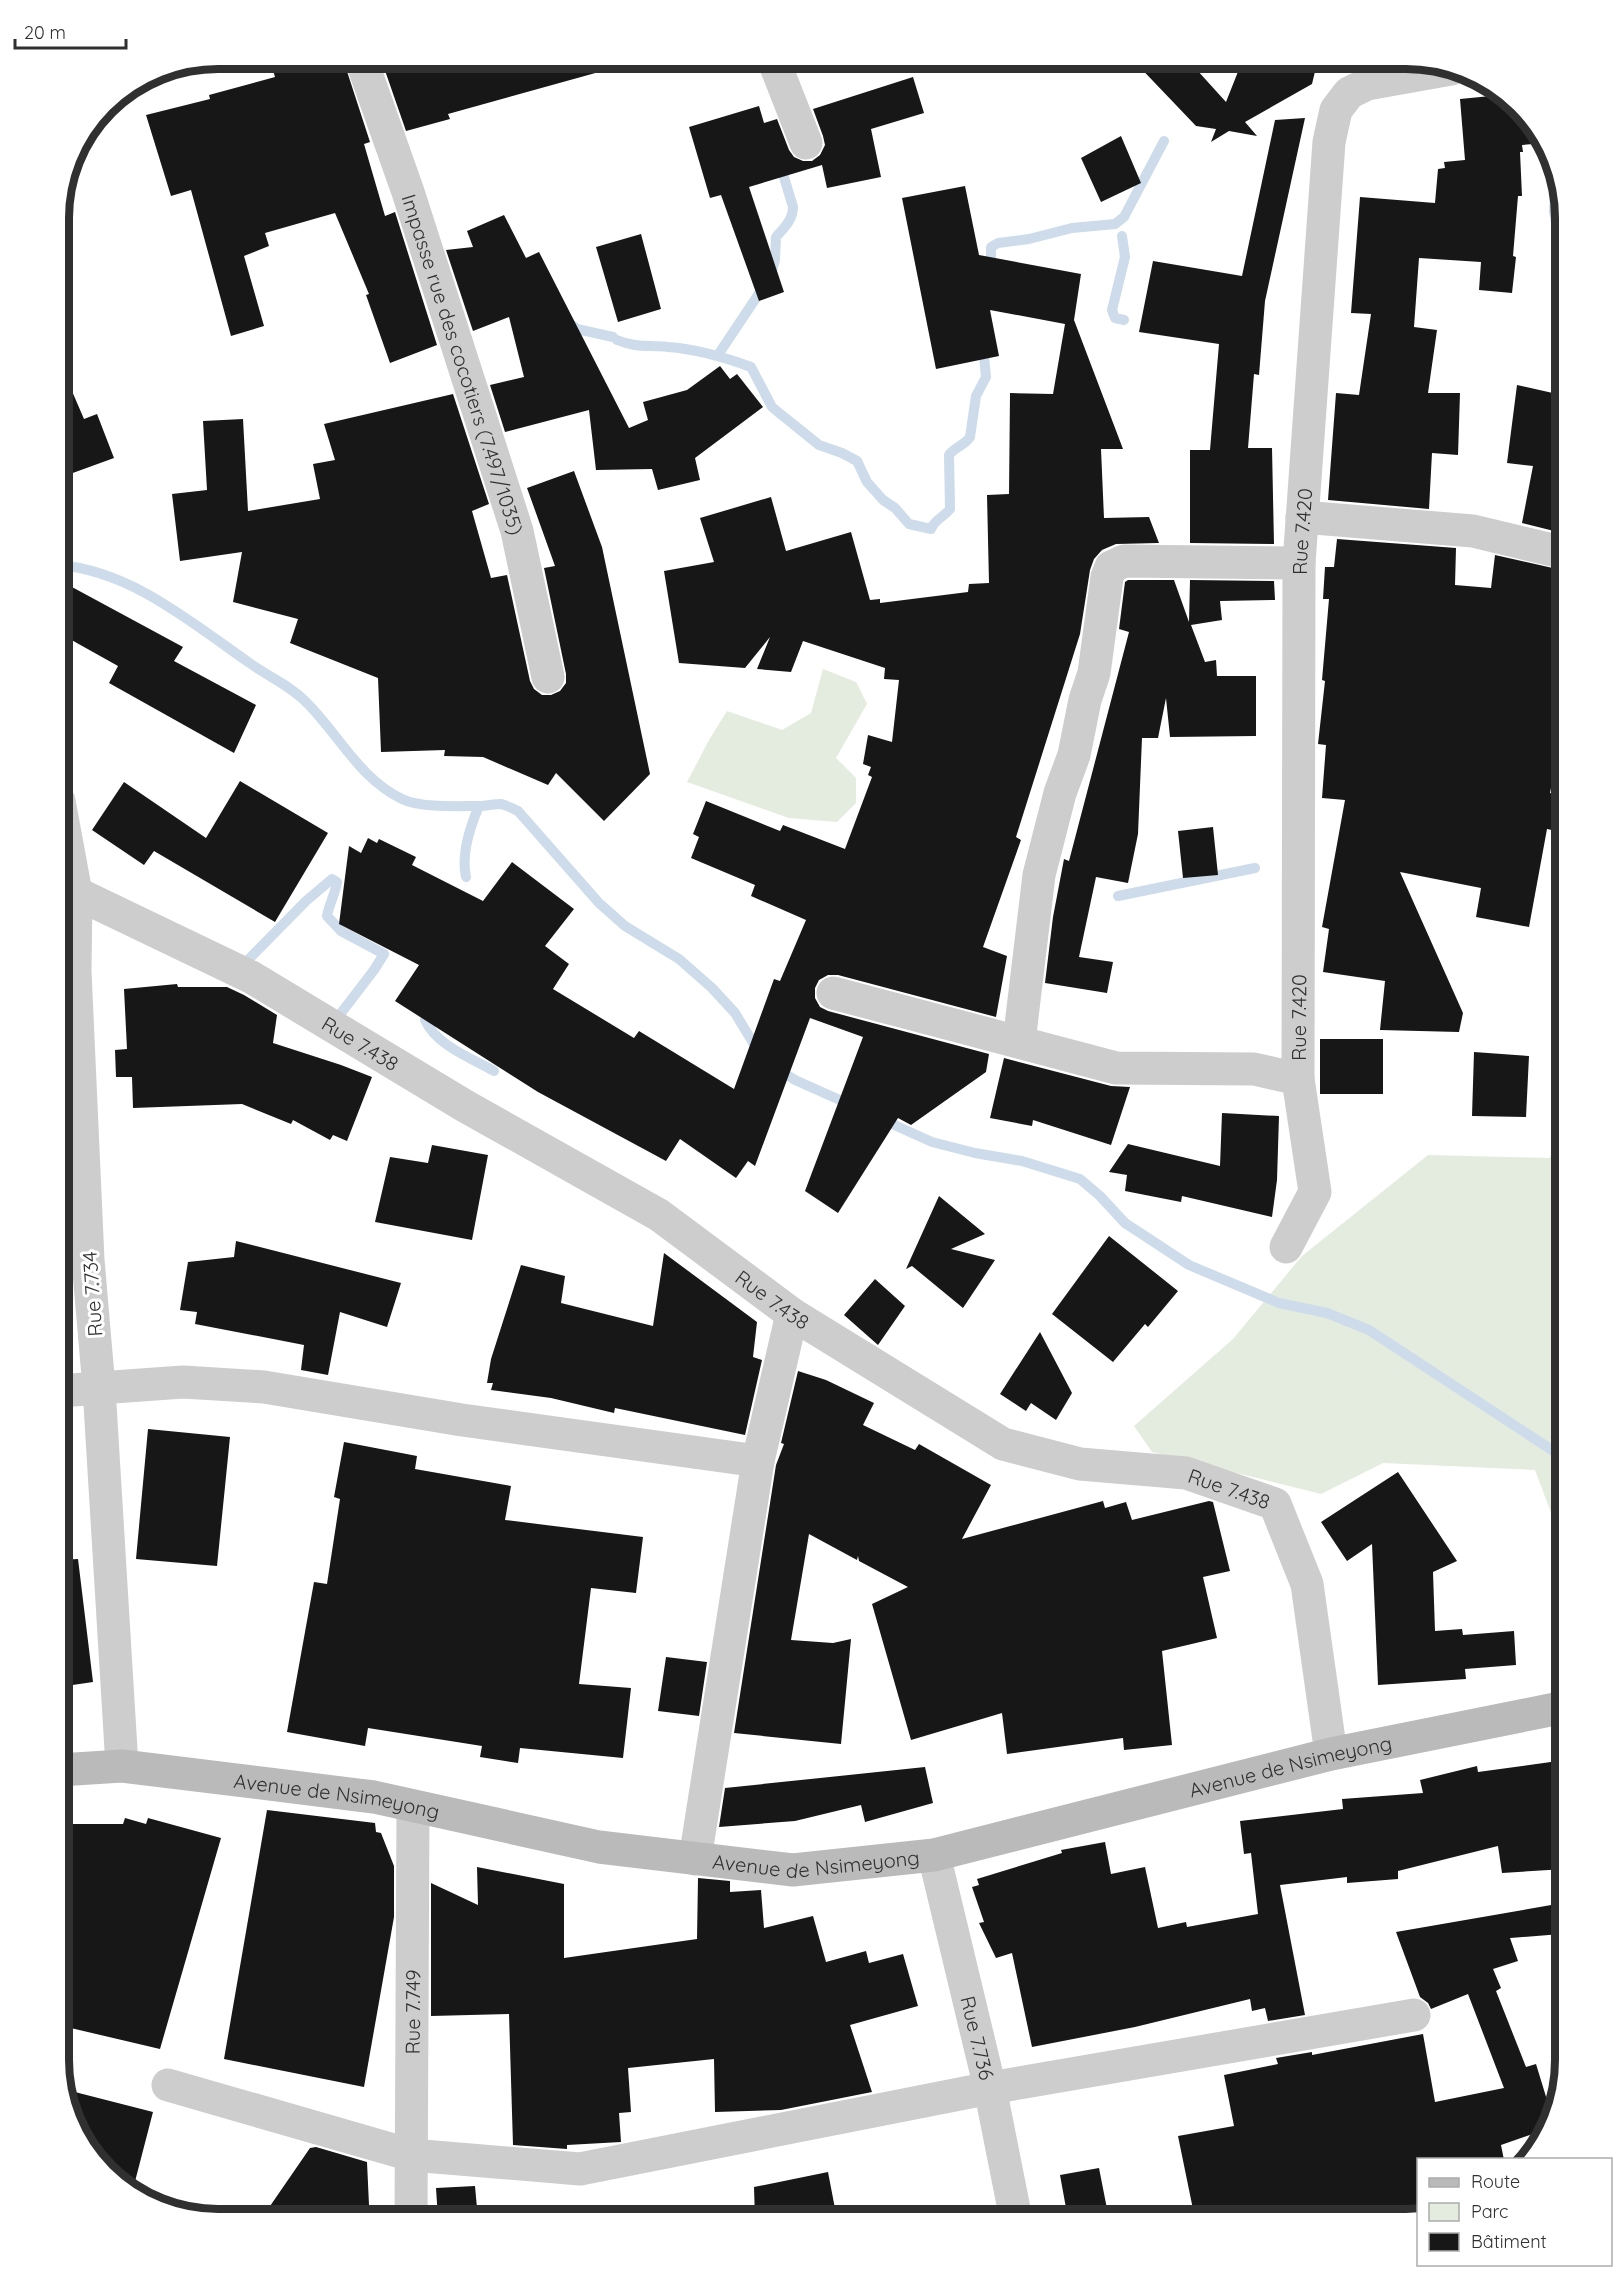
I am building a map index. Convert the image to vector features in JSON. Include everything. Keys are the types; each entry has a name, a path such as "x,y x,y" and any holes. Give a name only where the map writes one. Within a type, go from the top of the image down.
{"main road":[{"name":"Avenue de Nsimeyong","path":"69,1769 122,1766 374,1797 599,1847 792,1870 934,1856 1331,1754 1555,1709"}],"street":[{"name":"Impasse rue des cocotiers (7.497/1035)","path":"365,69 408,192 517,531 548,677"},
{"path":"777,69 807,143"},
{"name":"Rue 7.420","path":"1286,1247 1314,1192 1298,1079 1299,563 1329,142 1336,110 1349,93 1367,84 1435,72"},
{"path":"1302,517 1473,531 1555,550"},
{"path":"1019,1042 1039,875 1060,793 1074,755 1085,700 1094,674 1107,577 1111,567 1124,561 1299,563"},
{"name":"Rue 7.734","path":"69,855 76,893 75,972 69,1040 99,1388 122,1766"},
{"name":"Rue 7.438","path":"76,893 251,977 465,1106 659,1215 792,1314 1003,1444 1080,1464 1186,1473 1275,1504 1307,1584 1331,1754"},
{"name":"Rue 7.420","path":"833,993 1116,1068 1254,1069 1298,1079"},
{"path":"695,1859 758,1461 792,1314"},
{"path":"69,1390 183,1382 264,1387 462,1420 758,1461"},
{"name":"Rue 7.749","path":"411,2209 413,1806"},
{"name":"Rue 7.736","path":"934,1856 990,2088 1014,2209"},
{"path":"168,2085 411,2155 580,2169 990,2088 1414,2015"}],"green space":[{"path":"823,669 856,682 867,704 836,758 856,778 856,803 837,822 789,818 687,782 727,711 782,730 811,713"},
{"path":"1555,1139 1555,1523 1535,1470 1383,1463 1321,1494 1152,1452 1134,1426 1233,1339 1302,1256 1428,1155 1550,1158"}],"building":[{"path":"273,69 346,69 370,142 364,144 385,216 395,212 437,345 390,363 366,295 369,294 335,213 265,233 269,246 244,256 264,326 231,336 191,190 171,196 146,115 210,99 209,95 275,77"},
{"path":"384,69 610,69 448,114 450,119 406,131"},
{"path":"1142,69 1196,69 1226,102 1239,69 1316,69 1312,84 1245,122 1257,136 1229,131 1211,142 1216,129 1196,126"},
{"path":"913,77 924,113 871,129 881,177 827,188 822,165 749,187 784,292 759,301 721,195 710,198 689,127 759,106 764,123 777,119 794,157 803,161 812,161 820,155 825,145 813,109"},
{"path":"1492,96 1524,127 1535,144 1522,145 1523,152 1520,152 1522,196 1518,196 1512,293 1479,290 1481,262 1419,258 1414,327 1437,330 1428,393 1460,393 1458,455 1432,453 1429,509 1328,500 1336,393 1359,395 1371,314 1351,313 1360,197 1435,203 1438,169 1445,168 1444,162 1465,160 1460,99"},
{"path":"1305,118 1265,301 1259,375 1254,374 1248,448 1272,448 1274,544 1190,543 1190,450 1210,450 1219,344 1139,332 1153,261 1242,276 1275,120"},
{"path":"1121,136 1141,183 1101,202 1081,158"},
{"path":"965,186 979,255 1081,274 1074,320 1123,449 1101,449 1104,518 1149,517 1159,543 1116,544 1102,550 1094,559 1090,570 1080,634 1016,837 1021,840 983,947 1007,956 996,1017 838,975 828,975 819,980 815,988 815,998 820,1007 828,1011 989,1054 986,1072 911,1125 898,1118 838,1213 805,1191 863,1037 810,1018 755,1166 748,1161 736,1178 680,1139 666,1161 538,1092 395,1001 419,965 339,924 349,846 361,853 368,838 377,843 379,839 416,857 412,865 483,901 512,862 574,909 545,946 569,964 553,989 634,1038 639,1031 734,1089 774,979 780,981 806,920 751,896 755,885 691,858 699,837 693,834 706,801 780,831 783,825 845,849 872,777 868,775 871,767 863,764 868,735 892,742 899,680 884,679 885,668 803,641 791,672 757,669 770,637 745,668 679,663 664,571 714,562 700,518 771,497 786,551 851,532 870,600 880,599 880,603 968,592 969,584 989,583 987,495 1009,494 1010,393 1053,394 1065,324 990,310 999,356 936,369 902,198"},
{"path":"504,215 526,258 539,252 629,428 648,420 643,402 687,390 720,366 730,379 737,374 763,407 695,458 700,480 658,490 652,469 596,470 589,410 505,432 490,385 524,377 509,317 473,331 446,250 473,247 467,231"},
{"path":"641,234 661,309 618,322 596,247"},
{"path":"69,384 84,419 97,414 114,458 69,474"},
{"path":"1517,385 1555,394 1555,531 1522,523 1533,466 1507,463"},
{"path":"453,394 489,504 472,511 491,578 507,575 530,681 534,689 542,695 551,695 560,691 566,683 566,674 544,568 555,566 527,488 574,471 602,547 650,774 604,821 556,773 548,785 483,757 444,756 445,750 381,752 378,678 290,643 298,619 233,602 242,552 180,561 172,494 207,490 203,421 243,419 248,511 320,499 313,464 335,460 324,424"},
{"path":"1337,539 1456,548 1455,585 1491,588 1495,555 1555,569 1555,767 1550,793 1555,794 1555,831 1547,829 1529,927 1476,917 1481,888 1400,872 1463,1013 1459,1032 1380,1030 1385,981 1323,972 1329,929 1322,927 1345,800 1322,798 1326,745 1318,744 1325,681 1322,680 1329,599 1323,599 1325,567 1334,567"},
{"path":"1128,580 1174,580 1189,622 1190,580 1274,581 1275,600 1220,601 1222,620 1191,625 1205,662 1216,660 1217,676 1256,676 1256,736 1170,737 1166,698 1158,738 1142,738 1138,834 1128,883 1096,877 1079,957 1113,962 1107,993 1045,983 1053,917 1064,859 1069,861 1129,632 1119,629 1125,582"},
{"path":"69,585 183,647 174,661 256,705 234,753 109,683 118,666 69,639"},
{"path":"240,781 328,833 275,922 154,851 144,865 92,830 124,782 206,838"},
{"path":"1213,827 1218,875 1183,878 1178,831"},
{"path":"177,984 178,987 227,987 244,995 277,1015 273,1043 372,1077 347,1141 333,1135 330,1140 293,1120 291,1124 242,1104 133,1108 132,1077 116,1077 115,1050 127,1049 124,989"},
{"path":"1320,1039 1383,1039 1383,1094 1320,1094"},
{"path":"1474,1052 1529,1056 1526,1117 1472,1116"},
{"path":"1004,1058 1111,1086 1130,1087 1111,1145 1033,1120 1032,1126 990,1118"},
{"path":"1222,1113 1279,1116 1277,1180 1272,1217 1182,1196 1181,1202 1125,1191 1127,1175 1109,1172 1128,1144 1220,1166"},
{"path":"432,1145 488,1155 472,1240 375,1222 390,1157 428,1163"},
{"path":"939,1196 985,1234 951,1249 995,1260 963,1308 912,1266 906,1269"},
{"path":"1109,1236 1178,1291 1148,1327 1145,1324 1113,1362 1052,1314"},
{"path":"236,1241 401,1283 387,1327 340,1312 328,1375 301,1370 304,1345 195,1324 197,1312 180,1310 188,1262 234,1257"},
{"path":"664,1253 757,1322 753,1357 762,1360 745,1435 615,1408 614,1413 551,1398 491,1390 493,1383 487,1383 491,1359 521,1265 565,1276 561,1303 653,1326"},
{"path":"875,1279 905,1306 878,1345 844,1315"},
{"path":"1040,1332 1072,1393 1056,1420 1031,1403 1026,1411 1000,1394"},
{"path":"798,1371 826,1380 874,1403 863,1425 915,1450 919,1444 991,1485 962,1539 1103,1501 1105,1508 1126,1502 1132,1520 1209,1501 1213,1502 1230,1571 1203,1577 1217,1638 1162,1651 1172,1745 1124,1750 1123,1738 1007,1754 1002,1713 911,1740 872,1604 908,1587 859,1561 858,1556 857,1560 809,1534 791,1640 833,1643 851,1639 841,1744 734,1733 776,1465 784,1444 781,1443"},
{"path":"148,1429 230,1437 217,1566 136,1559"},
{"path":"344,1442 417,1456 415,1469 511,1486 505,1520 643,1537 636,1593 591,1588 579,1684 631,1688 623,1758 520,1748 518,1763 480,1757 482,1746 368,1728 365,1746 287,1732 314,1582 327,1584 340,1499 334,1497"},
{"path":"1398,1472 1457,1561 1433,1572 1435,1631 1462,1629 1463,1635 1514,1631 1516,1665 1465,1669 1466,1679 1378,1685 1372,1544 1347,1561 1321,1522"},
{"path":"69,1559 78,1559 93,1682 69,1686"},
{"path":"666,1657 707,1662 699,1716 658,1711"},
{"path":"1555,1761 1555,1870 1502,1873 1498,1846 1398,1871 1398,1879 1347,1883 1347,1877 1280,1885 1305,2015 1268,2021 1265,2008 1252,2011 1250,1999 1135,2027 1032,2047 1012,1953 996,1958 979,1923 984,1922 972,1887 979,1885 977,1879 1062,1853 1061,1850 1105,1842 1111,1874 1145,1867 1158,1928 1186,1922 1187,1927 1258,1914 1251,1853 1244,1854 1240,1821 1343,1809 1342,1799 1423,1793 1420,1780 1477,1766 1478,1772"},
{"path":"925,1767 933,1803 865,1822 861,1805 795,1821 719,1827 725,1788"},
{"path":"267,1810 375,1823 376,1832 381,1833 394,1866 394,1917 364,2087 224,2059"},
{"path":"125,1818 146,1824 148,1818 221,1838 160,2049 69,2028 69,1824 123,1824"},
{"path":"477,1867 564,1884 564,1958 697,1939 698,1878 730,1881 730,1892 761,1890 764,1928 813,1916 826,1962 866,1951 869,1963 903,1954 918,2006 850,2025 872,2092 781,2110 715,2112 714,2059 628,2068 631,2112 619,2113 621,2142 567,2145 567,2149 513,2145 509,2014 431,2016 431,1883 478,1905"},
{"path":"1555,1904 1555,1934 1510,1938 1518,1961 1493,1969 1501,1988 1496,1991 1526,2067 1536,2064 1548,2104 1536,2133 1501,2145 1504,2158 1417,2158 1417,2208 1193,2209 1178,2136 1234,2126 1224,2075 1278,2064 1276,2058 1312,2052 1312,2055 1423,2034 1435,2102 1504,2088 1468,1994 1431,2009 1428,2003 1420,1997 1396,1932"},
{"path":"72,2091 153,2112 134,2184 106,2158 94,2143 80,2117"},
{"path":"316,2147 367,2162 369,2205 268,2209 310,2148"},
{"path":"1099,2168 1107,2209 1066,2209 1060,2175"},
{"path":"828,2172 835,2209 755,2209 754,2187"},
{"path":"475,2186 477,2209 437,2209 436,2188"}],"waterway":[{"path":"991,269 991,247 998,243 1029,239 1072,228 1115,224 1124,217 1164,141"},
{"path":"718,355 770,277 775,260 776,237 788,224 791,216 793,207 780,164"},
{"path":"1554,206 1555,217"},
{"path":"1122,236 1125,257 1112,310 1115,318 1124,320"},
{"path":"568,322 577,329 613,337"},
{"path":"617,340 636,345 700,352 751,367 772,407 819,445 857,461 867,482 909,524 931,529 950,509 949,455 970,437 976,396 986,377 983,346"},
{"path":"69,566 112,577 137,588 287,687 319,715 361,768 387,790 402,799 439,806 501,804 518,811 599,903 625,926 679,959 712,988 735,1013 758,1051"},
{"path":"466,877 466,850 479,806"},
{"path":"1118,896 1255,868"},
{"path":"242,966 306,901 332,879 337,882 327,916 341,931 384,954 338,1017"},
{"path":"435,1011 425,1020 437,1037 455,1050 494,1071"},
{"path":"776,1068 795,1080 851,1105"},
{"path":"881,1119 932,1142 975,1153 1022,1161 1080,1179 1100,1196 1125,1223 1189,1265 1279,1303 1327,1313 1369,1330 1555,1452"}]}
